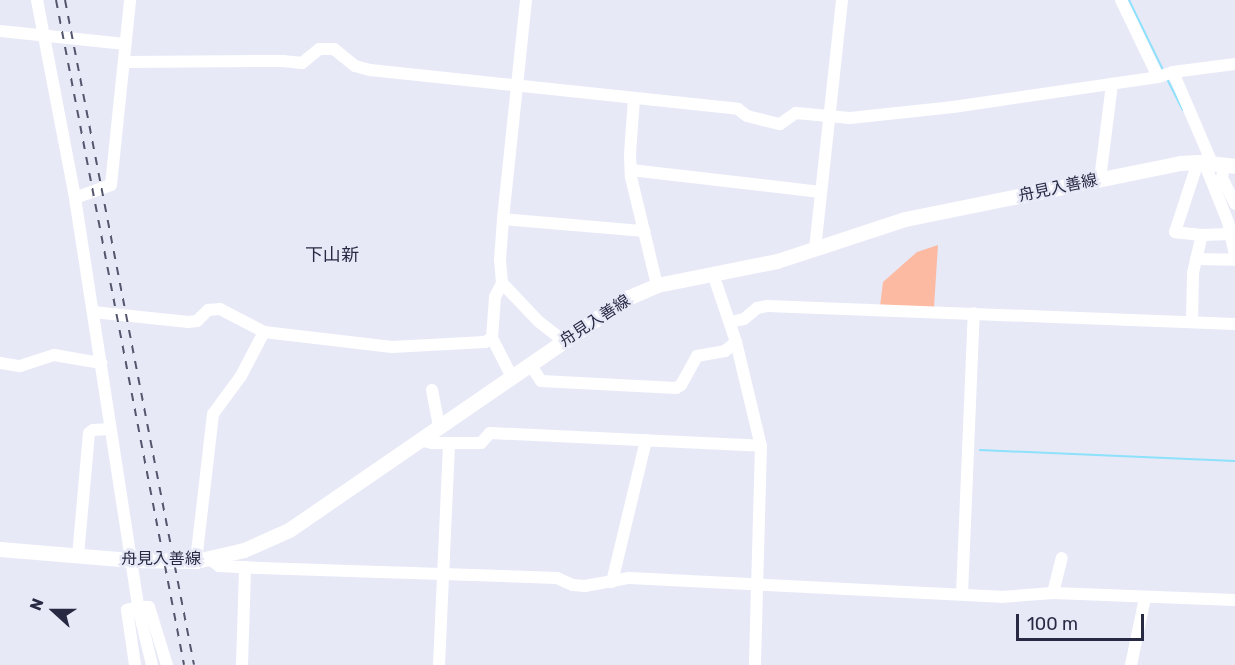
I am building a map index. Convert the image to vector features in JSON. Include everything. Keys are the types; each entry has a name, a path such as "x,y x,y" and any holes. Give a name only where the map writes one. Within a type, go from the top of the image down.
{"main road":[{"name":"舟見入善線","path":"0,549 130,561 203,560 244,550 289,530 627,298 657,285 777,261 905,219 1100,179 1215,163"}],"street":[{"path":"37,0 75,198 130,561 152,665"},
{"path":"75,198 111,185 130,0"},
{"path":"512,376 492,338 495,297 502,283 500,260 503,219 526,0"},
{"path":"815,249 842,0"},
{"path":"1121,0 1158,77"},
{"path":"0,31 125,44"},
{"path":"125,62 283,61 302,63 319,49 334,49 355,66 370,70 738,109 747,116 780,124 796,113 830,118 850,118 953,107 1158,77 1173,72 1235,63"},
{"path":"1173,72 1235,204"},
{"path":"1100,179 1112,84"},
{"path":"634,99 631,170 657,285"},
{"path":"1196,259 1224,262 1235,258 1215,163"},
{"path":"1215,163 1175,232 1202,235 1230,234"},
{"path":"631,170 821,192"},
{"path":"503,219 644,231"},
{"path":"1192,322 1192,273 1202,235"},
{"path":"713,274 736,342 761,446 755,665"},
{"path":"502,283 538,321 564,341"},
{"path":"730,322 744,319 757,308 767,306 1235,324"},
{"path":"93,312 188,322 197,321 208,310 220,309 264,332 392,347 485,342 492,338"},
{"path":"962,594 974,313"},
{"path":"264,332 241,376 213,414 203,560 219,566 558,578 573,585 585,586 629,578 1001,597 1053,593 1235,600"},
{"path":"530,364 541,381 676,388 681,385 697,356 725,351 736,342"},
{"path":"0,363 20,366 54,355 101,363"},
{"path":"432,390 439,426"},
{"path":"78,556 89,433 93,429 110,429"},
{"path":"419,440 481,443 490,433 761,446"},
{"path":"612,582 646,440"},
{"path":"439,665 449,443"},
{"path":"1053,593 1062,558"},
{"path":"242,665 245,567"},
{"path":"1131,665 1145,598"},
{"path":"135,665 127,610 138,607 149,608 167,665"}],"shaded area":[{"path":"938,245 934,307 880,306 883,282 917,252"}],"waterway":[{"path":"1129,0 1163,70"},
{"path":"1166,77 1183,110"},
{"path":"980,450 1235,461"}],"railway":[{"path":"56,0 184,665"},
{"path":"65,0 194,665"}],"district":[{"name":"下山新","path":"332,255"}]}
